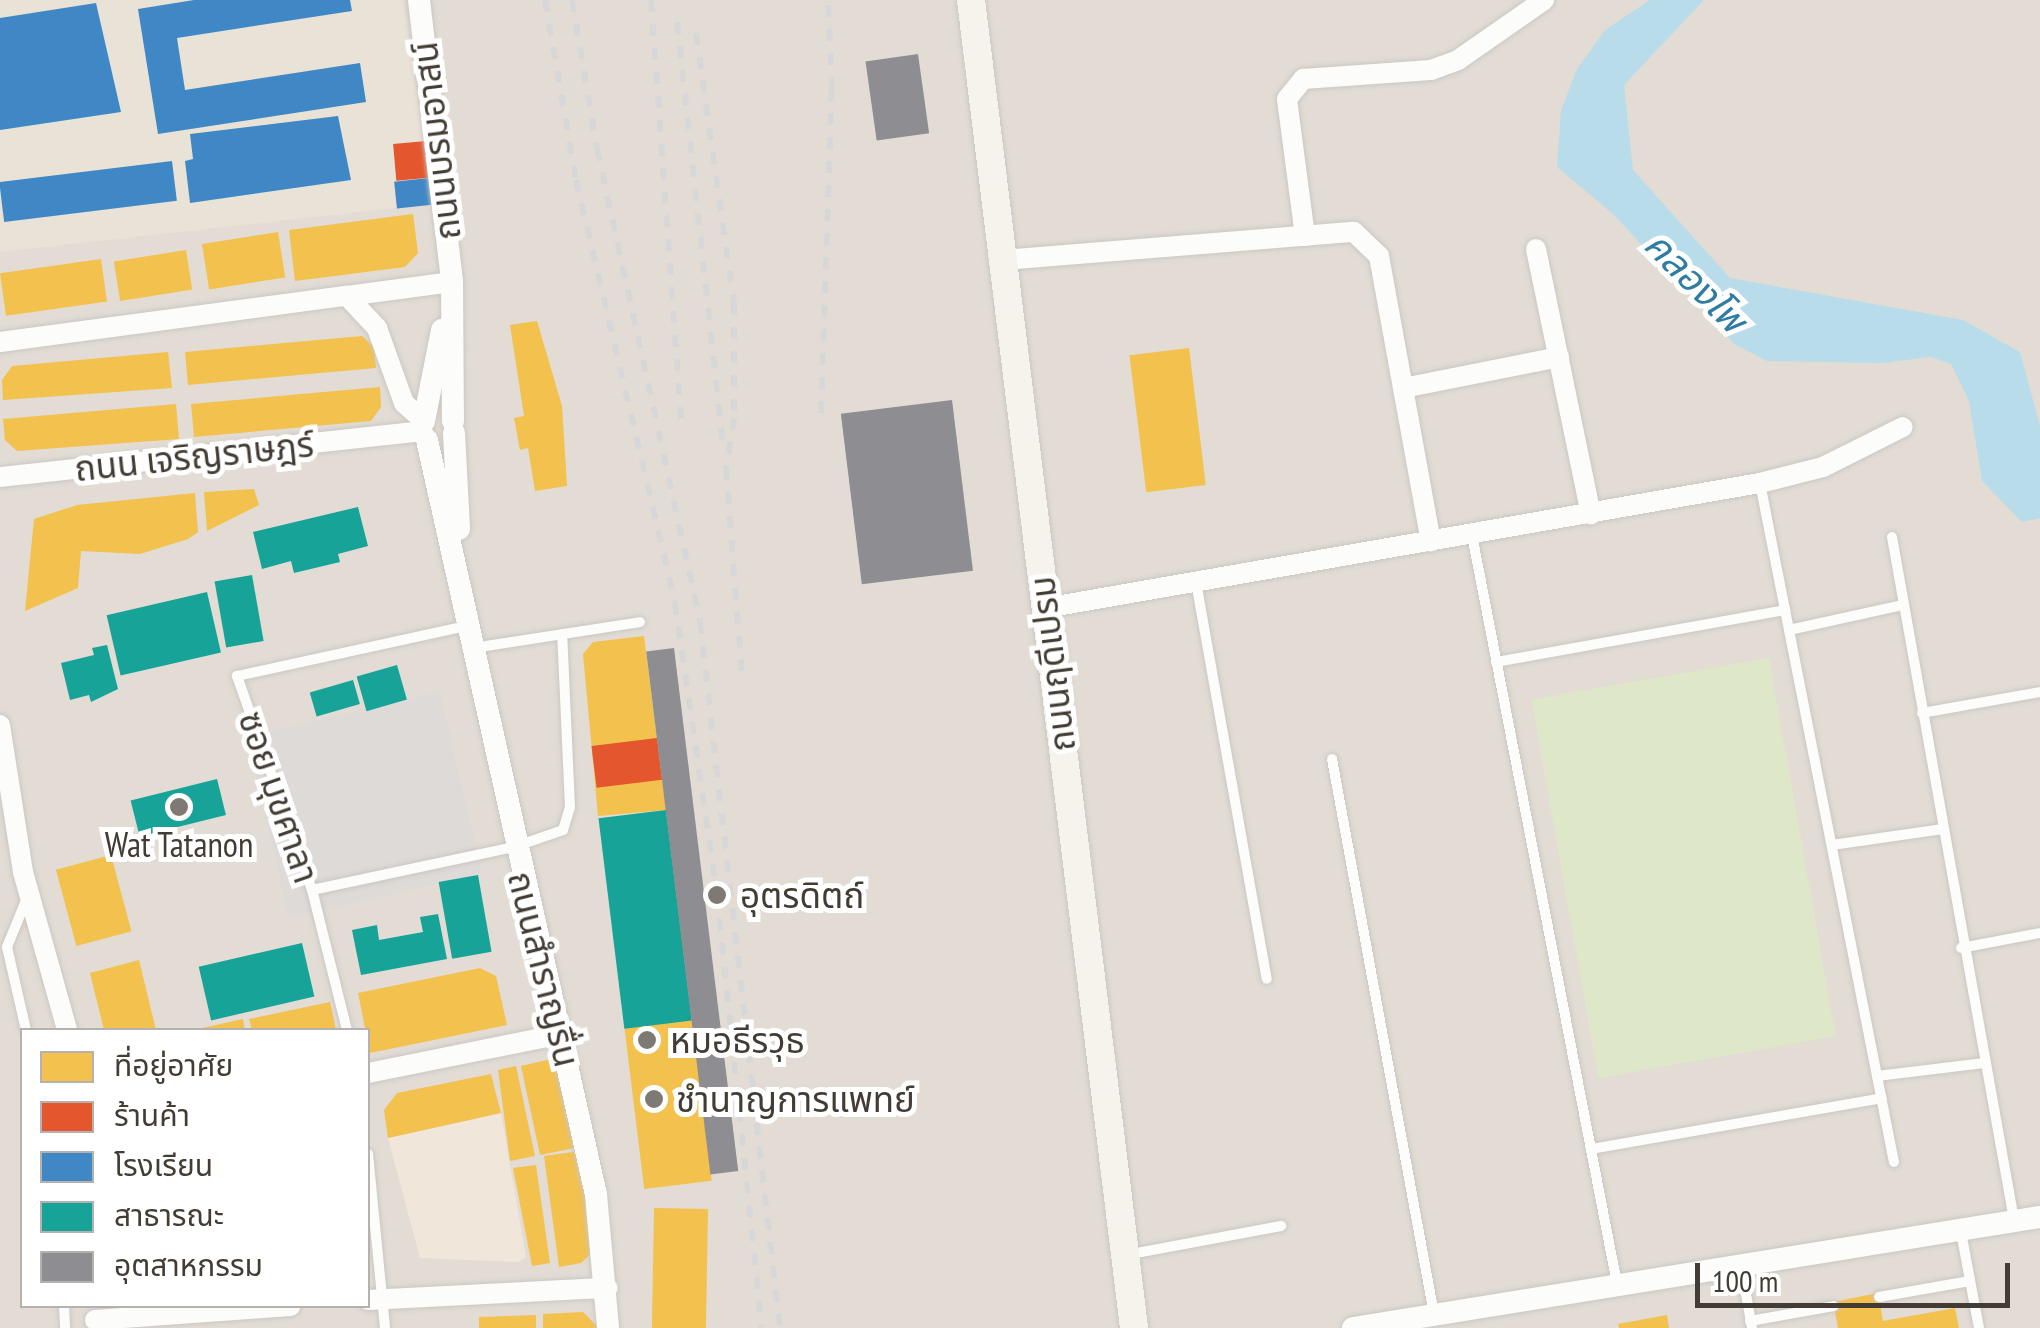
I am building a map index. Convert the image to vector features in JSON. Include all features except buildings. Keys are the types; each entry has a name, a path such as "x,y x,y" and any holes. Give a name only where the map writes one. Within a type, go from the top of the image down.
{"main road":[{"name":"ถนนฤดีเปรม","path":"971,0 1134,1328"}],"street":[{"name":"ถนนบรมอาสน์","path":"419,0 452,282 453,427"},
{"path":"1305,236 1287,99 1304,79 1431,70 1458,60 1544,0"},
{"path":"1003,260 1354,232 1379,256 1431,542"},
{"path":"1536,249 1592,514"},
{"name":"ถนนบรมอาสน์","path":"425,431 452,282"},
{"path":"0,342 452,282"},
{"path":"347,296 377,328 404,403 425,431 439,444 453,427"},
{"path":"1403,388 1559,357"},
{"path":"388,435 404,403"},
{"name":"ถนนสำราญรื่น","path":"453,427 467,629"},
{"path":"1046,608 1760,483 1823,467 1903,427"},
{"name":"ถนนสำราญรื่น","path":"425,431 514,847 562,1034 596,1194 608,1288 608,1328"},
{"name":"ถนน เจริญราษฎร์","path":"0,477 425,431"},
{"path":"0,725 30,893 66,1028"},
{"path":"370,1074 562,1034"},
{"path":"1353,1328 2040,1217"},
{"path":"376,1299 608,1288"},
{"path":"95,1318 258,1308"}],"lane":[{"path":"1760,483 1894,1162"},
{"path":"1472,535 1618,1284"},
{"path":"1892,537 1961,948 2015,1221"},
{"path":"1196,582 1267,979"},
{"path":"1790,630 1903,605"},
{"path":"1496,662 1786,610"},
{"path":"467,629 562,634 640,622"},
{"name":"ซอย มุขศาลา","path":"346,1028 312,890 237,676 467,629"},
{"path":"312,890 514,847 563,830 570,808 562,634"},
{"path":"1922,713 2040,692"},
{"path":"1332,759 1434,1315"},
{"path":"1832,845 1943,828"},
{"path":"26,1028 7,947 30,893"},
{"path":"1961,948 2040,932"},
{"path":"1878,1076 1984,1063"},
{"path":"1591,1149 1882,1098"},
{"path":"370,1190 376,1299 385,1328"},
{"path":"1125,1255 1281,1226"},
{"path":"1961,1231 1979,1328"},
{"path":"1742,1266 1751,1324 1834,1306"},
{"path":"1879,1297 1970,1281"}],"shaded area":[{"path":"0,0 2040,0 2040,1328 0,1328"},
{"path":"0,0 403,0 429,178 394,181 396,208 0,252"},
{"path":"440,692 482,873 289,918 247,737"},
{"path":"501,1113 526,1257 518,1262 420,1258 388,1138"}],"green space":[{"path":"1769,658 1836,1036 1598,1078 1532,700"}],"water":[{"name":"คลองโพ","path":"1650,0 1704,0 1624,85 1633,170 1730,278 1963,320 2020,352 2040,426 2040,518 2022,522 1982,481 1969,401 1951,364 1931,357 1882,363 1767,361 1734,344 1613,214 1557,167 1561,110 1577,69 1605,30"}],"railway":[{"path":"545,0 576,180 675,603 717,895 762,1328"},
{"path":"572,0 597,149 700,622 780,1328"},
{"path":"651,0 681,420"},
{"path":"821,413 832,89 828,0"},
{"path":"677,22 723,443"},
{"path":"696,33 734,303 734,418 726,468 742,675"}],"place":[{"name":"Wat Tatanon","path":"179,807"},
{"name":"อุตรดิตถ์","path":"717,895"},
{"name":"หมอธีรวุธ","path":"647,1040"},
{"name":"ชำนาญการแพทย์","path":"654,1099"}]}
